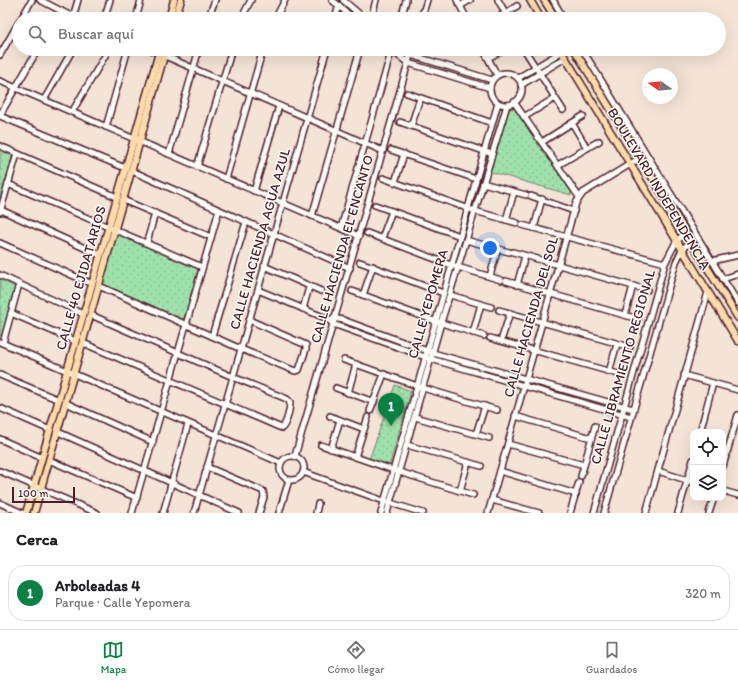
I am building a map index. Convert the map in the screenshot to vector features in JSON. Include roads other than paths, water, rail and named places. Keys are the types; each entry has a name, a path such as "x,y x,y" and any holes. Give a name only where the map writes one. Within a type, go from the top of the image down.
{"main road":[{"path":"171,12 174,0"},
{"path":"177,12 180,0"},
{"path":"530,0 537,12"},
{"path":"544,0 552,12"},
{"name":"CALLE 40 EJIDATARIOS","path":"26,513 125,168 161,56"},
{"name":"CALLE 40 EJIDATARIOS","path":"34,513 132,171 161,56"},
{"name":"BOULEVARD INDEPENDENCIA","path":"578,56 738,318"},
{"name":"BOULEVARD INDEPENDENCIA","path":"565,58 676,242 738,341"}],"street":[{"path":"25,12 32,0"},
{"path":"40,0 61,11"},
{"path":"76,12 78,0"},
{"path":"106,12 110,0"},
{"path":"138,12 142,0"},
{"path":"211,12 215,0"},
{"path":"245,12 251,0"},
{"path":"279,12 285,0"},
{"path":"332,0 346,12"},
{"path":"337,12 342,0 357,12"},
{"path":"373,12 376,0"},
{"path":"403,12 406,0"},
{"path":"423,12 427,0"},
{"path":"456,0 463,12"},
{"path":"460,6 470,0"},
{"path":"498,0 505,12"},
{"path":"553,0 560,12"},
{"path":"509,12 517,6"},
{"path":"0,54 12,34"},
{"path":"34,56 0,115 125,168"},
{"path":"44,100 69,56"},
{"path":"72,112 105,56"},
{"path":"106,127 126,56"},
{"path":"170,56 279,106 383,151"},
{"path":"169,154 197,56"},
{"path":"197,167 230,56"},
{"path":"226,179 261,56"},
{"name":"CALLE HACIENDA AGUA AZUL","path":"194,513 324,56"},
{"path":"312,216 358,56"},
{"path":"341,228 390,56"},
{"path":"399,56 408,63 490,88"},
{"name":"CALLE HACIENDA EL ENCANTO","path":"296,456 411,56"},
{"path":"414,56 492,80"},
{"path":"492,56 488,58 497,75"},
{"path":"529,56 563,110"},
{"path":"518,78 552,56"},
{"path":"586,56 738,303"},
{"path":"521,85 565,58"},
{"path":"502,73 510,73 518,78 521,85 521,93 517,100 507,105 498,103 493,98 490,88 492,80 497,75 502,73"},
{"path":"0,81 359,236"},
{"path":"407,93 492,123"},
{"path":"411,126 420,98"},
{"path":"524,117 555,98"},
{"path":"514,102 579,197 640,158"},
{"name":"CALLE YEPOMERA","path":"387,513 387,502 393,470 498,103"},
{"name":"CALLE YEPOMERA","path":"381,513 399,472 441,323 507,105"},
{"path":"254,191 279,106"},
{"path":"542,142 583,116"},
{"path":"618,122 625,118"},
{"path":"400,122 492,154"},
{"path":"572,123 587,148"},
{"path":"558,165 598,141"},
{"path":"0,146 117,197"},
{"path":"391,150 476,179"},
{"path":"17,154 0,211 100,255"},
{"path":"395,182 404,154"},
{"path":"132,171 350,268"},
{"path":"383,178 475,212 664,263"},
{"path":"483,183 542,199 574,211"},
{"path":"8,184 147,242 202,267"},
{"path":"506,220 514,192"},
{"name":"CALLE HACIENDA DEL SOL","path":"488,513 525,379 579,197"},
{"path":"534,228 542,199"},
{"path":"123,200 211,237"},
{"path":"375,205 460,236"},
{"path":"132,513 219,210"},
{"path":"382,238 392,211"},
{"path":"147,242 155,213"},
{"path":"212,336 246,222"},
{"name":"CALLE LIBRAMIENTO REGIONAL","path":"594,513 664,263 676,242 686,232"},
{"path":"367,233 451,265 638,319"},
{"path":"466,240 647,290"},
{"name":"CALLE LIBRAMIENTO REGIONAL","path":"604,513 676,262 682,250 691,241"},
{"path":"0,243 92,284"},
{"path":"490,276 498,248"},
{"path":"712,261 738,255"},
{"path":"517,285 525,256"},
{"path":"360,262 443,293"},
{"path":"264,266 321,292"},
{"path":"363,295 373,266"},
{"path":"723,279 738,274"},
{"path":"0,275 83,314"},
{"path":"19,284 2,342 280,463"},
{"path":"99,286 241,349 296,372 299,370 306,345 249,320"},
{"path":"625,315 633,286"},
{"path":"303,309 309,287"},
{"path":"258,290 328,319 433,353 633,409"},
{"path":"352,291 435,321 484,336"},
{"path":"646,513 708,292"},
{"path":"450,295 491,307"},
{"path":"473,333 481,304"},
{"path":"499,310 630,347"},
{"path":"11,313 75,341"},
{"path":"502,340 510,313"},
{"path":"83,343 280,428 284,425 290,406 290,402 287,399 91,315"},
{"path":"334,321 431,359 631,417"},
{"path":"490,338 502,340 622,375"},
{"path":"609,372 617,344"},
{"path":"344,360 423,388 497,410"},
{"path":"348,393 356,364"},
{"path":"370,411 384,374"},
{"path":"0,375 58,400"},
{"path":"684,375 738,390"},
{"path":"701,429 713,383"},
{"path":"336,388 374,402"},
{"path":"66,403 153,442"},
{"path":"476,434 485,406"},
{"path":"0,408 50,430"},
{"path":"723,465 738,415"},
{"path":"330,416 364,429"},
{"path":"515,416 591,438"},
{"path":"354,457 368,417"},
{"path":"415,417 489,438"},
{"path":"332,449 340,420"},
{"path":"163,513 188,424"},
{"path":"570,513 595,426"},
{"path":"58,432 239,513"},
{"path":"0,439 42,458"},
{"path":"508,444 584,465"},
{"path":"321,445 399,472 473,495"},
{"path":"407,445 481,466"},
{"path":"288,456 296,456 302,461 304,468 303,472 296,480 289,480 281,473 280,463 288,456"},
{"path":"50,460 137,498"},
{"path":"460,491 468,462"},
{"path":"207,467 263,491 264,497 259,513"},
{"path":"0,471 42,488 86,511 97,513"},
{"path":"500,471 576,494"},
{"path":"658,471 690,481 678,513"},
{"path":"303,472 387,502 423,513"},
{"path":"279,513 289,480"},
{"path":"726,491 738,495"},
{"path":"492,500 539,513"},
{"path":"709,513 713,501"},
{"path":"0,503 22,513"},
{"path":"316,513 318,504"}],"place":[{"name":"Arboleadas 4","path":"391,426"}]}
